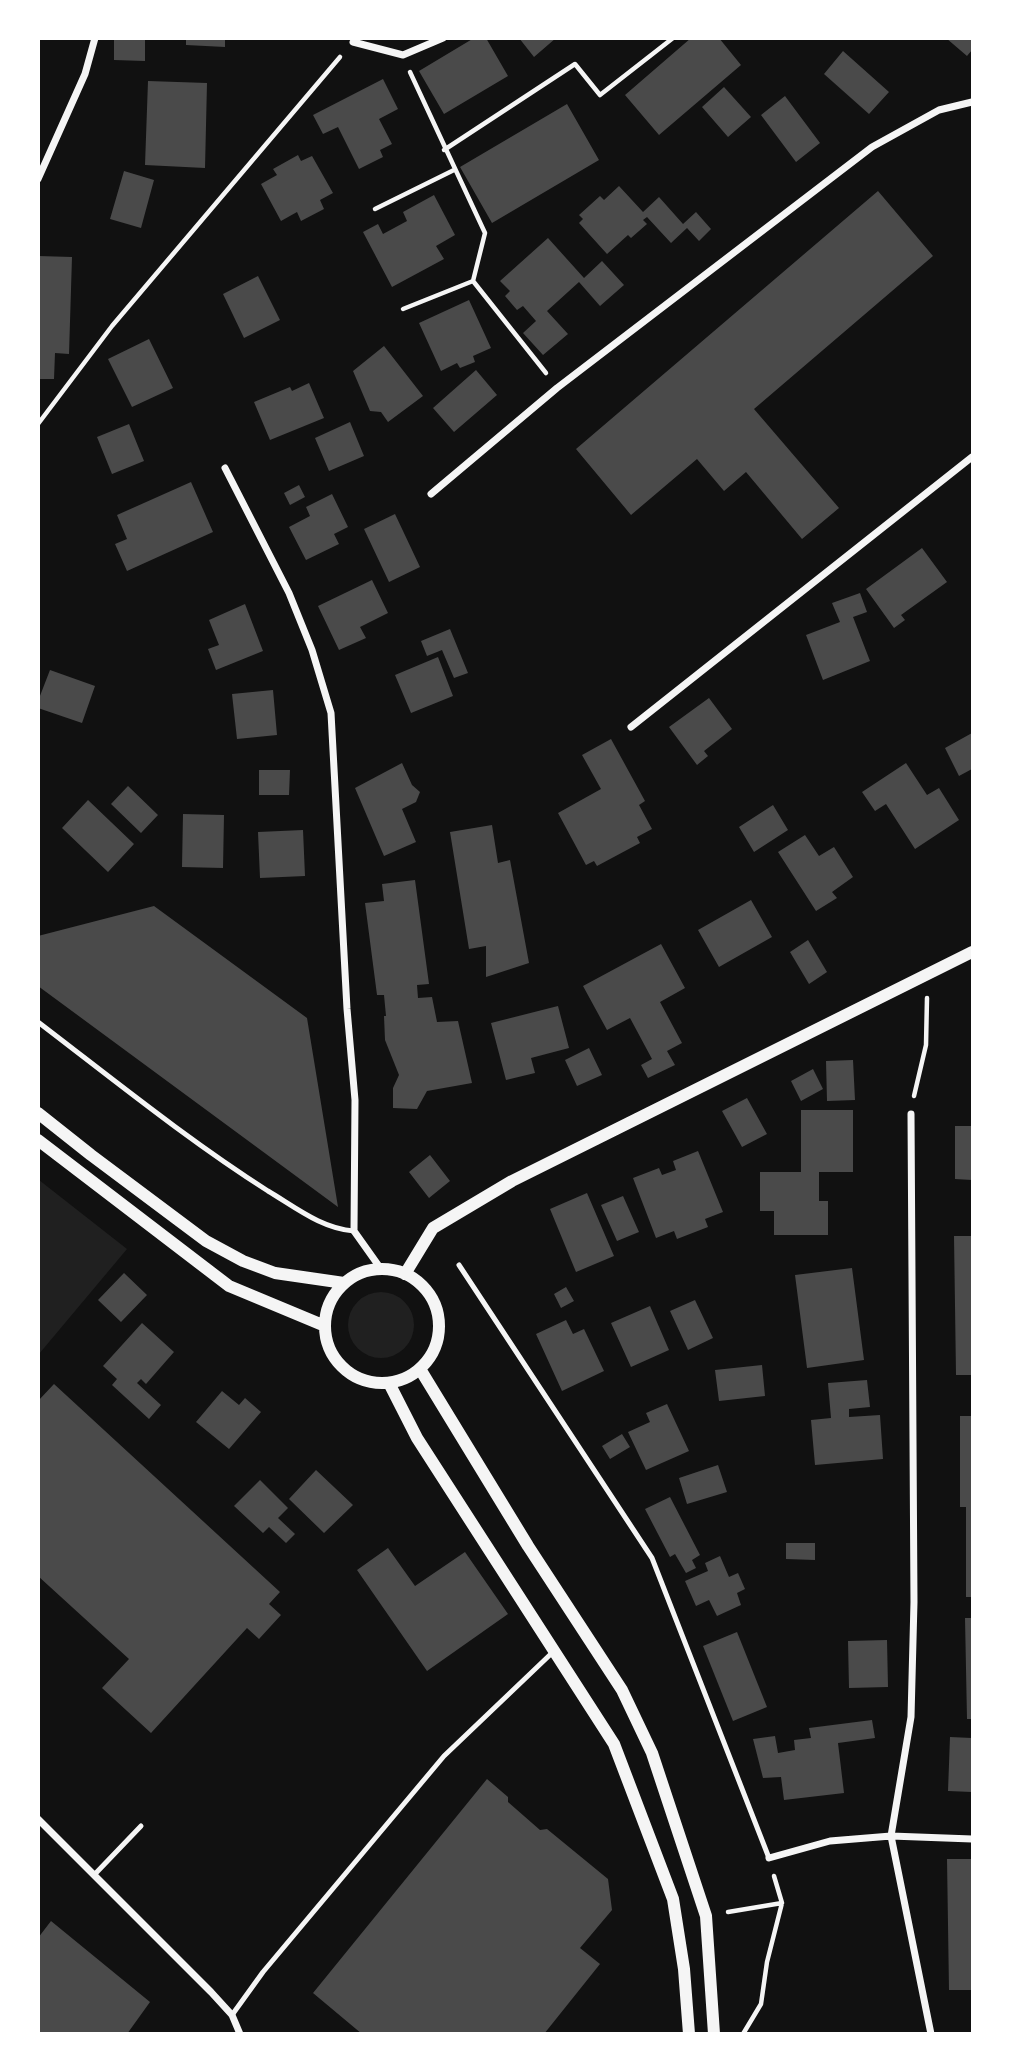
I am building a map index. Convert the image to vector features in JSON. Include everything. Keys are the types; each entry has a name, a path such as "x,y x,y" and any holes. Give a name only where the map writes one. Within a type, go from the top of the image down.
{"street":[{"path":"38,179 85,74 95,38"},
{"path":"353,42 402,55 443,38"},
{"path":"431,494 557,388 872,147 939,110 972,102"},
{"path":"631,727 972,457"},
{"path":"225,468 289,593 312,650 331,713 347,1009 355,1100 354,1231 381,1269"},
{"path":"405,1274 433,1228 512,1181 972,952"},
{"path":"38,1112 206,1241 243,1261 275,1273 344,1283"},
{"path":"911,1114 914,1588 912,1691 911,1717 891,1836 931,2034"},
{"path":"38,1140 229,1286 325,1326"},
{"path":"381,1269 405,1274 426,1289 438,1311 438,1336 429,1360 406,1379 389,1383 365,1381 344,1369 334,1357 327,1342 327,1310 333,1296 344,1283 366,1271 381,1269"},
{"path":"420,1369 528,1546 622,1690 652,1754 706,1916 714,2034"},
{"path":"389,1383 417,1438 614,1744 673,1899 684,1969 689,2034"},
{"path":"38,1819 232,2015 240,2034"},
{"path":"769,1858 830,1841 891,1836 972,1839"}],"lane":[{"path":"38,1022 220,1160 336,1230 354,1231"},
{"path":"460,1265 652,1558 769,1858"},
{"path":"232,2015 263,1972 444,1756 554,1651"},
{"path":"95,1874 141,1826"}],"path":[{"path":"444,150 575,64 600,95 673,38"},
{"path":"38,424 112,326 353,42"},
{"path":"402,55 485,233 473,281"},
{"path":"375,209 454,170"},
{"path":"473,281 557,388"},
{"path":"403,309 473,281"},
{"path":"911,1114 926,1045 926,974"},
{"path":"743,2034 761,2004 767,1962 782,1903 769,1858"},
{"path":"706,1916 782,1903"}],"shaded area":[{"path":"39,1180 127,1249 39,1354"},
{"path":"374,1292 388,1292 400,1297 409,1306 414,1325 412,1338 405,1349 388,1358 374,1358 362,1353 353,1344 348,1332 348,1318 353,1306 362,1297"}],"building":[{"path":"114,38 145,38 145,61 114,60"},
{"path":"186,38 225,38 225,47 186,45"},
{"path":"474,38 486,38 508,76 444,114 419,71"},
{"path":"519,38 556,38 534,57"},
{"path":"691,38 719,38 741,65 659,135 625,95"},
{"path":"946,38 972,38 972,50 967,56"},
{"path":"843,51 889,92 869,114 824,74"},
{"path":"383,79 398,109 379,119 392,144 380,150 383,157 359,169 338,127 323,134 313,115"},
{"path":"148,81 207,83 205,168 145,165"},
{"path":"724,87 751,117 728,137 702,107"},
{"path":"785,96 820,143 796,162 761,115"},
{"path":"567,104 599,160 492,223 460,167"},
{"path":"298,155 301,161 312,156 333,193 320,200 324,209 301,221 297,212 281,221 261,184 277,175 273,169"},
{"path":"124,171 154,180 141,228 110,219"},
{"path":"619,186 643,212 659,197 683,224 696,212 711,229 699,241 687,228 671,243 647,217 643,220 647,224 631,238 628,235 607,254 579,223 583,219 579,215 600,196 604,200"},
{"path":"878,191 933,256 754,409 839,508 802,539 746,472 724,491 697,459 631,515 576,449"},
{"path":"434,195 455,235 436,246 444,259 392,287 363,232 378,224 383,234 407,221 403,212"},
{"path":"548,238 584,278 602,261 624,285 600,306 579,282 547,311 568,334 543,355 523,333 536,321 523,306 517,310 505,296 510,291 500,281"},
{"path":"38,256 72,257 69,354 55,353 54,379 38,379"},
{"path":"258,276 280,320 244,338 223,294"},
{"path":"469,300 491,348 473,356 475,362 460,368 457,363 441,371 419,323"},
{"path":"149,339 173,388 132,407 108,359"},
{"path":"384,346 423,396 388,422 381,412 370,411 353,371"},
{"path":"476,370 497,395 454,432 433,408"},
{"path":"309,383 324,418 270,440 254,402 290,387 292,391"},
{"path":"350,422 364,456 329,471 315,438"},
{"path":"129,424 144,461 112,474 97,437"},
{"path":"191,482 213,532 127,571 115,544 127,539 117,515"},
{"path":"299,485 305,497 290,505 284,493"},
{"path":"332,494 348,527 334,534 339,544 306,560 289,527 310,516 306,507"},
{"path":"395,514 420,567 389,582 364,529"},
{"path":"922,548 947,582 901,615 905,620 894,628 866,589"},
{"path":"372,580 388,613 360,627 366,638 339,650 318,606"},
{"path":"860,593 867,612 853,617 870,661 823,680 806,635 840,622 832,603"},
{"path":"245,604 263,651 216,670 208,649 219,645 209,620"},
{"path":"450,629 468,673 454,678 442,650 427,656 421,641"},
{"path":"438,657 453,696 411,713 395,675"},
{"path":"50,670 95,686 82,723 38,708 38,701"},
{"path":"273,690 277,735 237,739 232,694"},
{"path":"709,698 732,729 704,751 708,756 697,765 669,727"},
{"path":"972,733 972,769 959,776 945,748"},
{"path":"611,739 645,801 639,805 652,829 637,837 640,843 597,866 594,861 586,865 558,813 601,789 582,755"},
{"path":"402,763 412,785 420,792 416,802 402,809 416,842 384,856 355,788"},
{"path":"906,763 927,795 939,788 959,820 915,849 886,804 875,811 862,792"},
{"path":"259,770 290,770 289,795 259,795"},
{"path":"128,786 158,815 141,833 111,804"},
{"path":"88,800 134,844 108,872 62,828"},
{"path":"773,805 788,830 754,852 739,827"},
{"path":"183,814 224,815 223,868 182,867"},
{"path":"492,825 498,863 510,860 529,963 486,977 486,946 469,949 450,832"},
{"path":"303,830 305,876 260,878 258,832"},
{"path":"805,835 819,856 834,847 853,877 832,892 837,898 816,911 778,852"},
{"path":"415,880 429,984 417,985 418,998 432,997 437,1022 458,1021 472,1083 427,1091 417,1109 393,1108 393,1088 399,1075 385,1040 384,995 377,995 365,903 384,901 382,884"},
{"path":"751,900 772,937 719,967 698,930"},
{"path":"154,906 307,1018 338,1207 38,986 38,936"},
{"path":"808,940 827,972 809,984 790,952"},
{"path":"661,944 685,988 660,1002 682,1043 667,1051 675,1065 648,1078 641,1065 652,1059 630,1018 607,1030 583,986"},
{"path":"558,1006 569,1048 531,1058 535,1073 506,1080 491,1023"},
{"path":"589,1048 602,1075 577,1086 565,1060"},
{"path":"853,1060 855,1100 827,1101 826,1061"},
{"path":"813,1069 823,1089 801,1101 791,1081"},
{"path":"747,1098 767,1134 742,1147 722,1111"},
{"path":"801,1110 853,1110 853,1172 819,1172 819,1201 828,1201 828,1235 774,1235 774,1211 760,1211 760,1172 801,1172"},
{"path":"955,1126 972,1126 972,1180 955,1179"},
{"path":"698,1151 723,1212 705,1219 708,1227 677,1239 674,1231 656,1238 633,1178 659,1168 662,1175 676,1170 673,1161"},
{"path":"430,1155 450,1181 429,1198 409,1172"},
{"path":"587,1193 614,1256 576,1272 550,1209"},
{"path":"623,1196 639,1232 617,1241 601,1205"},
{"path":"954,1236 972,1236 972,1375 956,1375"},
{"path":"852,1268 864,1360 807,1368 795,1275"},
{"path":"124,1273 147,1295 121,1322 98,1300"},
{"path":"566,1287 574,1301 561,1308 554,1294"},
{"path":"695,1300 713,1338 688,1350 670,1311"},
{"path":"650,1306 669,1350 631,1367 611,1323"},
{"path":"566,1320 573,1334 584,1329 604,1371 562,1391 536,1334"},
{"path":"142,1323 174,1352 146,1384 141,1379 137,1383 161,1405 149,1419 112,1385 117,1379 103,1366"},
{"path":"762,1365 765,1396 719,1401 715,1370"},
{"path":"867,1380 870,1407 849,1409 849,1417 880,1415 883,1459 815,1465 811,1420 831,1418 828,1383"},
{"path":"54,1384 280,1592 269,1604 281,1615 259,1639 247,1628 151,1733 102,1688 129,1659 38,1576 38,1401"},
{"path":"222,1391 239,1405 245,1398 261,1412 229,1449 196,1422"},
{"path":"667,1404 689,1451 646,1470 628,1432 650,1422 646,1413"},
{"path":"960,1416 972,1416 972,1597 966,1597 966,1507 960,1507"},
{"path":"622,1434 630,1447 610,1459 602,1446"},
{"path":"718,1465 727,1492 687,1504 679,1478"},
{"path":"316,1470 353,1505 324,1533 289,1499"},
{"path":"260,1480 288,1508 278,1518 295,1534 286,1543 269,1527 263,1533 234,1506"},
{"path":"670,1497 700,1555 692,1560 696,1568 686,1573 675,1554 670,1557 645,1509"},
{"path":"786,1543 815,1543 815,1560 786,1559"},
{"path":"388,1548 415,1586 465,1552 508,1614 427,1671 357,1570"},
{"path":"720,1556 729,1577 738,1573 745,1589 737,1593 741,1605 717,1616 709,1600 696,1606 685,1581 708,1571 705,1563"},
{"path":"965,1618 972,1618 972,1719 967,1719"},
{"path":"737,1632 767,1707 733,1721 703,1646"},
{"path":"887,1640 888,1687 849,1688 848,1641"},
{"path":"872,1720 875,1738 838,1743 844,1793 784,1800 781,1777 763,1778 753,1739 775,1736 778,1753 795,1750 794,1740 811,1738 809,1728"},
{"path":"950,1737 972,1738 972,1792 948,1791"},
{"path":"487,1779 540,1830 547,1829 608,1879 612,1910 580,1948 600,1964 544,2034 362,2034 313,1993"},
{"path":"947,1859 972,1859 972,1990 949,1990"},
{"path":"51,1921 150,2002 127,2034 38,2034 38,1938"}]}
